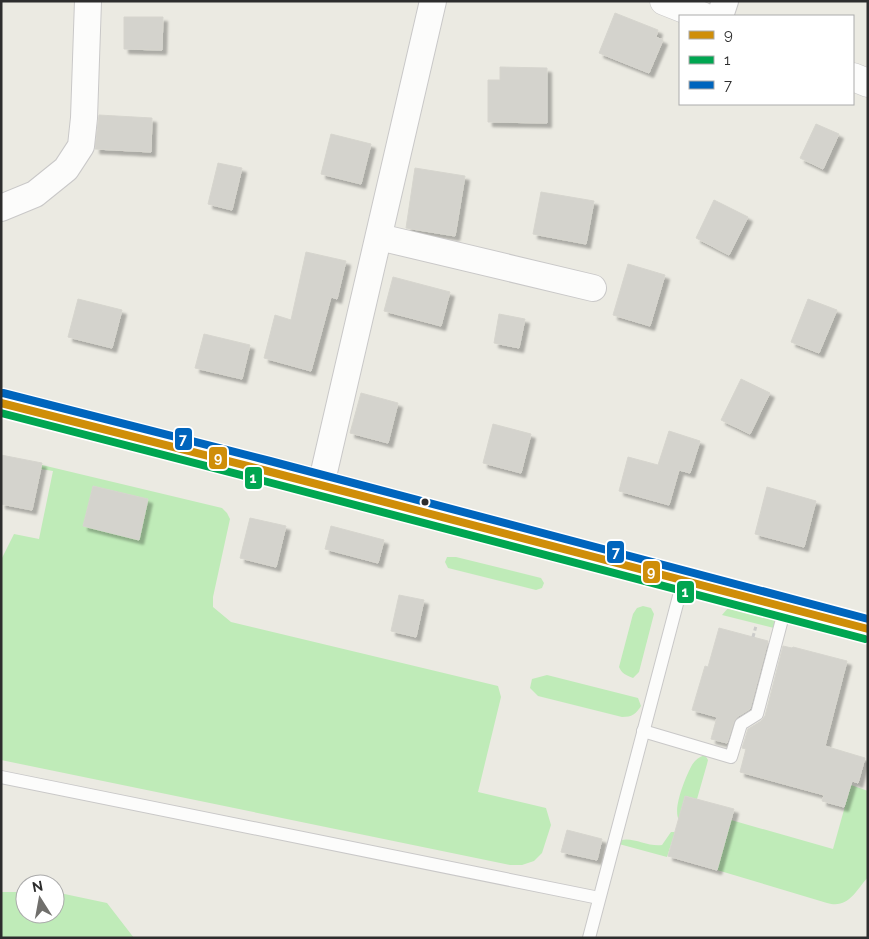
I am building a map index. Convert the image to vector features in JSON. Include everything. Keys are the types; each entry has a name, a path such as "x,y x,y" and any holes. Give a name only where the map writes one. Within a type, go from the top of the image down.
{"street":[{"path":"1,208 35,194 66,169 81,146 84,118 88,1"},
{"path":"321,485 433,1"},
{"path":"664,1 699,15"},
{"path":"720,15 725,1"},
{"path":"854,77 868,83"},
{"path":"379,237 592,288"}],"lane":[{"path":"589,938 682,581"},
{"path":"643,731 732,757 741,724 757,714 785,608"},
{"path":"1,777 599,898"}],"path":[{"path":"753,637 756,626"}],"green space":[{"path":"42,465 222,508 230,519 213,597 213,607 231,622 498,686 501,697 478,792 546,808 551,825 542,853 534,861 522,865 510,865 1,760 1,560 14,534 39,539 53,471 41,469"},
{"path":"447,557 456,557 541,578 544,583 542,588 536,590 448,568 445,562"},
{"path":"643,606 651,608 654,614 639,672 633,678 623,673 619,667 633,614 637,608"},
{"path":"733,606 777,617 774,628 722,615 728,608"},
{"path":"547,675 638,698 641,706 633,714 622,717 538,696 530,688 532,679"},
{"path":"705,755 708,760 697,799 685,796 679,820 677,815 678,801 686,777 694,762"},
{"path":"851,785 868,791 868,877 851,898 840,904 827,903 717,870 731,820 833,849"},
{"path":"671,832 675,832 667,857 619,844 621,840 626,839 652,845 662,845"},
{"path":"1,892 15,892 15,924 65,924 65,894 107,903 134,938 1,938"}],"building":[{"path":"615,13 658,30 656,37 663,40 649,73 599,53"},
{"path":"124,17 163,17 162,50 124,49"},
{"path":"500,67 547,68 547,123 488,122 488,80 500,80"},
{"path":"99,115 152,118 151,152 95,149"},
{"path":"816,124 839,134 823,169 800,158"},
{"path":"331,134 371,144 361,184 321,174"},
{"path":"218,163 242,168 232,210 208,204"},
{"path":"415,168 465,176 455,236 406,228"},
{"path":"541,192 594,201 586,244 533,234"},
{"path":"714,200 748,217 729,255 696,238"},
{"path":"306,252 346,261 337,299 331,297 311,371 264,358 275,315 291,320"},
{"path":"628,264 665,275 650,326 613,315"},
{"path":"393,277 450,292 441,326 384,311"},
{"path":"78,299 122,310 112,348 68,337"},
{"path":"808,299 837,310 819,353 791,342"},
{"path":"499,314 525,319 519,348 494,343"},
{"path":"204,334 250,345 242,379 195,368"},
{"path":"741,379 770,393 750,434 721,420"},
{"path":"361,393 398,403 388,443 350,433"},
{"path":"493,424 531,434 521,473 483,463"},
{"path":"669,431 700,441 690,473 679,470 669,505 619,491 628,457 658,465"},
{"path":"1,455 42,463 32,510 1,504"},
{"path":"93,486 148,499 139,540 83,526"},
{"path":"767,487 816,501 804,547 755,534"},
{"path":"250,518 286,526 276,567 240,558"},
{"path":"331,526 384,540 378,563 325,549"},
{"path":"399,595 424,600 416,637 391,631"},
{"path":"719,628 768,641 750,709 734,721 727,743 711,739 717,717 692,710 705,666 708,667"},
{"path":"783,646 847,661 825,746 865,758 858,783 852,781 844,807 822,801 824,795 740,772 746,749 742,748 748,729 761,721 765,716"},
{"path":"685,796 734,809 717,870 668,856"},
{"path":"567,830 602,839 597,860 561,852"}],"transit line":[{"name":"7","path":"3,393 270,461 868,619"},
{"name":"9","path":"1,403 868,629"},
{"name":"1","path":"1,413 865,639"}]}
